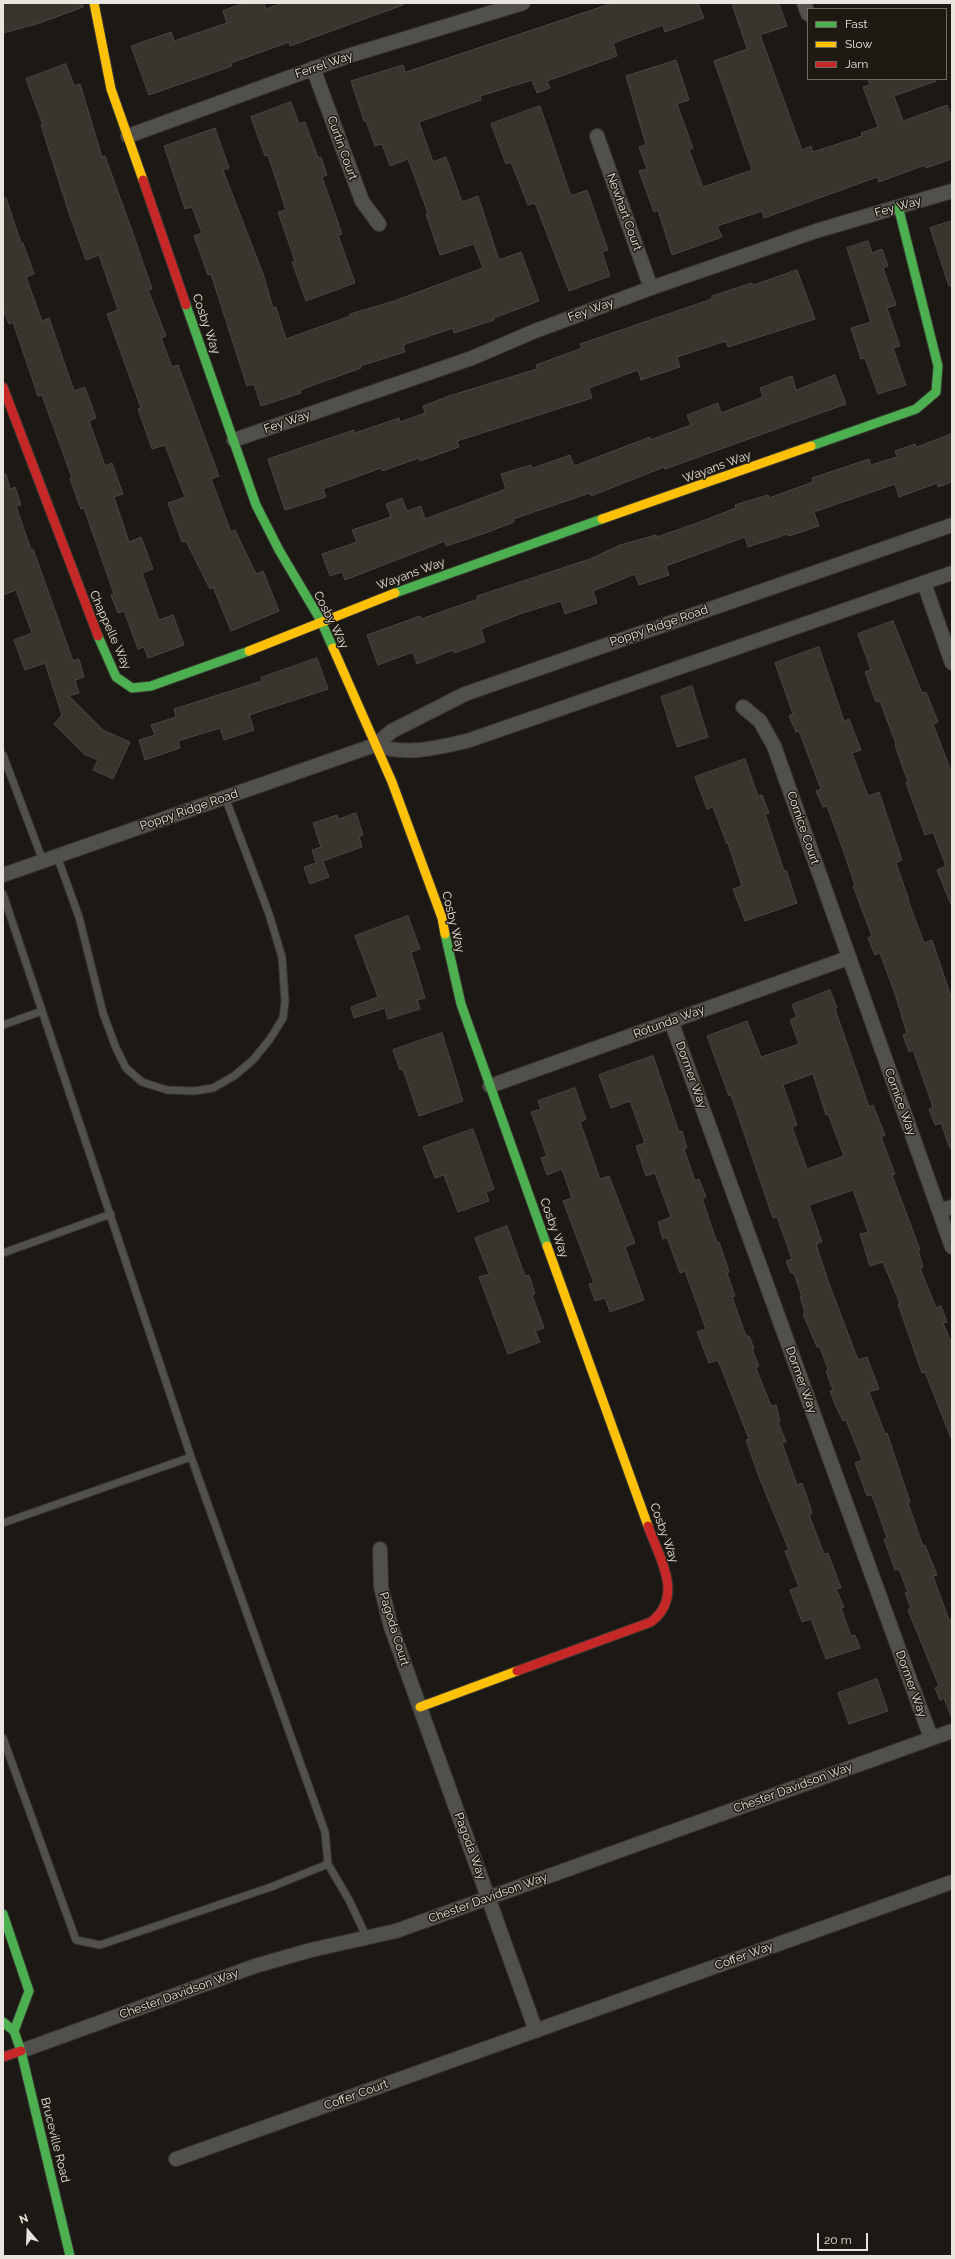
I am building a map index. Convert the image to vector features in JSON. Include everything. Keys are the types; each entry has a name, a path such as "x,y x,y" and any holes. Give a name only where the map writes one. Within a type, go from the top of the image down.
{"street":[{"name":"Cosby Way","path":"94,3 111,89 256,505 279,550 321,621 405,813 437,902 446,934 456,990 669,1586 670,1595 663,1611 651,1622 420,1707"},
{"name":"Ferrel Way","path":"128,136 313,68 523,3"},
{"name":"Curtin Court","path":"313,68 362,201 379,224"},
{"name":"Newhart Court","path":"597,136 651,288"},
{"name":"Fey Way","path":"234,440 472,358 535,331 651,288 816,231 952,191"},
{"name":"Wayans Way","path":"321,621 412,586 916,409 936,392 938,366 898,206"},
{"name":"Chappelle Way","path":"3,387 96,632 116,677 132,688 151,686 279,640 321,621"},
{"name":"Poppy Ridge Road","path":"3,875 375,745 392,731 465,694 952,525"},
{"path":"375,745 388,750 413,752 467,742 952,573"},
{"path":"924,583 952,663"},
{"name":"Cornice Court","path":"742,707 760,721 770,737 848,958"},
{"name":"Rotunda Way","path":"490,1086 848,958"},
{"name":"Cornice Way","path":"848,958 946,1209 952,1247"},
{"name":"Dormer Way","path":"671,1021 931,1738"},
{"name":"Pagoda Court","path":"380,1549 380,1574 385,1607 420,1707"},
{"name":"Pagoda Way","path":"420,1707 536,2031"},
{"name":"Chester Davidson Way","path":"20,2051 255,1966 311,1950 396,1931 952,1731"},
{"name":"Coffer Way","path":"536,2031 952,1882"},
{"path":"3,1914 29,1991 14,2031 3,2022"},
{"name":"Bruceville Road","path":"14,2031 70,2256"},
{"name":"Coffer Court","path":"176,2159 536,2031"},
{"path":"3,2057 20,2051"}],"lane":[{"path":"3,755 43,861"},
{"path":"57,856 79,917 103,1013 116,1048 126,1068 142,1082 167,1090 194,1091 213,1088 234,1076 253,1060 270,1040 282,1018 285,1001 282,957 272,921 225,797"},
{"path":"3,894 111,1214 191,1458 325,1832 328,1864 349,1900 367,1938"},
{"path":"3,1025 42,1011"},
{"path":"3,1253 111,1214"},
{"path":"3,1523 191,1458"},
{"path":"3,1738 76,1940 100,1945 271,1887 328,1864"}],"building":[{"path":"3,3 83,3 83,7 40,23 3,33"},
{"path":"244,3 264,3 266,9 282,3 403,3 403,5 290,46 289,42 231,63 232,66 149,95 131,46 171,32 174,41 227,23 223,11"},
{"path":"613,3 698,3 704,18 665,32 663,25 613,43 617,56 547,81 550,88 537,93 532,80 480,96 481,100 419,122 433,162 446,157 462,202 478,196 499,260 521,252 539,301 494,318 494,320 454,333 453,328 403,345 405,352 360,366 361,368 300,390 301,393 261,406 254,384 247,386 211,274 208,275 194,236 202,233 192,207 185,209 164,146 215,128 229,168 223,170 263,274 273,308 276,307 286,339 350,316 350,314 394,301 483,268 474,244 440,255 426,214 428,213 408,159 390,166 382,144 375,146 366,121 364,121 351,81 403,65 405,72"},
{"path":"732,3 778,3 787,26 760,35 802,150 811,146 813,152 862,136 861,133 878,127 863,87 870,85 868,80 936,80 894,96 903,121 947,105 952,119 952,159 926,168 925,165 879,182 877,177 764,218 762,211 717,226 722,237 672,255 658,210 654,212 639,171 647,169 639,147 646,145 626,76 676,60 689,100 677,104 693,148 689,150 703,187 752,170 714,61 747,49"},
{"path":"66,64 74,86 80,84 102,157 105,156 136,242 152,289 148,290 166,336 161,338 172,367 178,365 219,476 211,479 231,532 235,530 256,574 263,571 279,611 231,631 213,587 210,589 186,541 182,542 168,503 185,497 165,445 152,449 138,409 141,408 107,314 118,310 99,255 86,260 69,213 41,125 43,125 26,79"},
{"path":"291,102 299,124 305,122 318,158 321,157 327,175 322,177 342,234 338,235 355,283 306,301 292,262 295,261 278,212 286,210 268,155 265,156 251,117"},
{"path":"540,106 571,196 587,190 608,250 602,252 610,276 569,291 535,203 528,205 511,162 506,164 491,124"},
{"path":"6,198 21,243 23,243 34,274 26,277 42,321 49,318 74,391 85,387 96,418 89,421 105,466 112,463 123,494 114,497 129,542 141,537 153,569 142,573 159,620 173,615 184,645 148,658 144,647 138,649 124,611 118,613 111,595 114,594 84,508 81,509 70,479 72,478 42,395 38,396 13,322 9,324 3,309 3,199"},
{"path":"952,221 952,286 949,286 930,228"},
{"path":"868,241 872,253 882,249 888,266 883,268 896,305 887,308 900,346 893,348 906,385 878,394 865,358 861,359 851,328 871,322 847,248"},
{"path":"797,270 815,319 728,347 726,341 677,357 680,367 641,380 638,370 589,388 592,398 457,441 459,447 420,461 419,458 382,471 381,468 323,489 326,497 285,510 268,459 354,430 355,433 399,418 400,422 425,413 423,406 449,396 537,369 536,365 582,348 580,344 712,299 712,296 752,283 753,285"},
{"path":"835,375 846,404 665,469 664,467 591,496 590,493 513,519 514,522 483,534 446,546 445,541 345,580 342,572 330,576 322,554 357,542 352,530 391,517 386,504 402,498 407,511 421,506 425,519 506,489 501,474 531,465 533,468 570,455 574,466 650,437 650,440 691,425 687,415 718,403 721,413 763,397 760,388 792,376 796,390"},
{"path":"952,434 952,482 938,487 937,483 899,497 895,484 814,512 819,526 748,547 745,537 666,566 669,575 639,585 635,574 593,591 597,603 565,614 561,601 520,614 481,629 485,642 454,653 453,650 417,664 413,652 378,665 367,635 420,616 421,619 478,599 477,596 590,559 620,545 656,535 657,537 697,523 736,508 735,505 768,495 769,498 813,482 812,478 869,459 871,465 897,457 895,451 915,444 916,447"},
{"path":"6,474 10,489 15,487 21,505 16,506 73,661 79,659 84,677 75,680 79,693 69,696 103,730 130,742 113,779 93,770 98,760 84,754 54,724 62,715 45,663 25,670 14,640 32,633 16,590 3,595 3,475"},
{"path":"893,621 922,693 926,692 938,722 933,724 952,774 952,907 937,870 946,866 933,832 925,835 906,783 908,782 895,745 896,744 880,701 876,702 865,672 871,670 858,634"},
{"path":"819,647 844,721 849,719 861,750 852,753 868,796 879,792 902,860 896,863 908,900 924,943 932,940 952,1000 952,1148 950,1148 941,1123 935,1125 929,1109 933,1107 913,1050 909,1052 903,1035 907,1033 895,994 880,953 875,955 868,938 872,936 853,886 855,885 842,847 827,806 823,807 816,791 821,789 799,731 796,732 789,716 793,714 775,663"},
{"path":"317,658 328,689 249,715 254,730 224,740 220,728 178,741 180,748 145,760 139,740 155,735 151,725 176,717 174,709 262,681 261,678"},
{"path":"692,686 708,737 677,747 661,697"},
{"path":"745,759 758,796 762,795 769,813 765,814 784,871 786,870 797,903 745,921 733,889 742,886 728,843 727,844 713,807 707,809 695,777"},
{"path":"356,813 363,835 359,837 362,847 323,861 329,877 310,884 304,867 316,863 312,850 321,847 313,823 337,815 338,819"},
{"path":"408,916 420,949 411,952 425,998 417,1000 420,1009 388,1019 385,1008 354,1018 351,1007 378,997 355,936"},
{"path":"830,990 837,1008 835,1009 869,1107 873,1105 885,1135 881,1137 895,1174 892,1175 920,1250 918,1250 923,1267 920,1268 936,1308 941,1306 947,1322 943,1323 952,1344 951,1438 925,1372 922,1373 898,1304 900,1304 883,1262 870,1266 860,1234 868,1232 853,1190 809,1205 822,1242 816,1244 828,1281 858,1360 867,1357 879,1389 869,1392 885,1434 887,1433 910,1502 908,1503 923,1546 925,1545 937,1575 933,1576 949,1620 952,1618 951,1716 944,1698 940,1700 935,1688 939,1686 908,1610 911,1608 905,1593 908,1593 899,1569 895,1570 884,1539 887,1538 872,1495 867,1496 855,1463 862,1460 846,1420 843,1421 835,1404 830,1391 833,1390 826,1371 828,1370 820,1347 817,1347 803,1314 805,1312 800,1297 802,1297 794,1273 791,1273 786,1261 792,1259 777,1217 773,1218 731,1095 729,1096 707,1036 747,1021 761,1057 799,1044 790,1020 797,1017 792,1005","holes":["813,1074 826,1115 828,1114 844,1156 807,1169 792,1127 797,1125 783,1085"]},
{"path":"442,1033 463,1101 419,1116 403,1069 400,1070 393,1050"},
{"path":"653,1056 679,1132 682,1131 687,1148 684,1149 695,1181 699,1179 706,1197 702,1198 717,1243 719,1242 729,1272 727,1273 735,1296 732,1297 746,1336 749,1336 754,1348 752,1349 759,1366 756,1368 771,1406 776,1405 780,1422 778,1422 786,1442 782,1443 797,1485 802,1483 812,1513 809,1515 824,1554 828,1553 841,1588 836,1589 844,1607 841,1608 851,1636 855,1635 860,1648 826,1659 811,1619 802,1622 790,1590 799,1587 785,1551 789,1550 759,1477 746,1440 749,1439 718,1360 709,1363 697,1332 706,1329 685,1271 680,1273 667,1237 663,1239 658,1222 671,1217 655,1173 646,1176 636,1146 645,1143 630,1101 611,1108 599,1075"},
{"path":"575,1088 586,1119 580,1122 600,1179 609,1176 635,1243 625,1247 644,1300 610,1312 605,1298 595,1301 589,1284 594,1283 563,1201 572,1198 562,1169 547,1175 541,1158 547,1156 531,1112 541,1109 538,1101"},
{"path":"473,1129 494,1189 486,1192 489,1201 458,1212 444,1175 435,1178 423,1147"},
{"path":"507,1226 525,1276 529,1275 535,1294 532,1295 544,1328 535,1331 540,1342 508,1354 479,1277 489,1274 475,1238"},
{"path":"877,1679 888,1711 849,1724 838,1693"}],"traffic: fast":[{"path":"811,446 916,409 936,392 938,366 898,206"},
{"path":"186,305 256,505 279,550 321,621 333,648"},
{"path":"395,593 602,519"},
{"path":"98,636 116,677 132,688 151,686 249,651"},
{"path":"445,934 461,1004 547,1246"},
{"path":"3,1914 29,1991 14,2031"},
{"path":"3,2022 14,2031 21,2051 70,2256"}],"traffic: slow":[{"path":"94,3 111,89 143,180"},
{"path":"602,519 811,446"},
{"path":"249,651 395,593"},
{"path":"333,648 392,782 442,918 445,934"},
{"path":"547,1246 648,1526"},
{"path":"420,1707 517,1671"}],"traffic: jam":[{"path":"143,180 186,305"},
{"path":"3,387 98,636"},
{"path":"517,1671 651,1622 661,1612 666,1601 668,1589 663,1564 648,1526"},
{"path":"3,2057 21,2051"}]}
